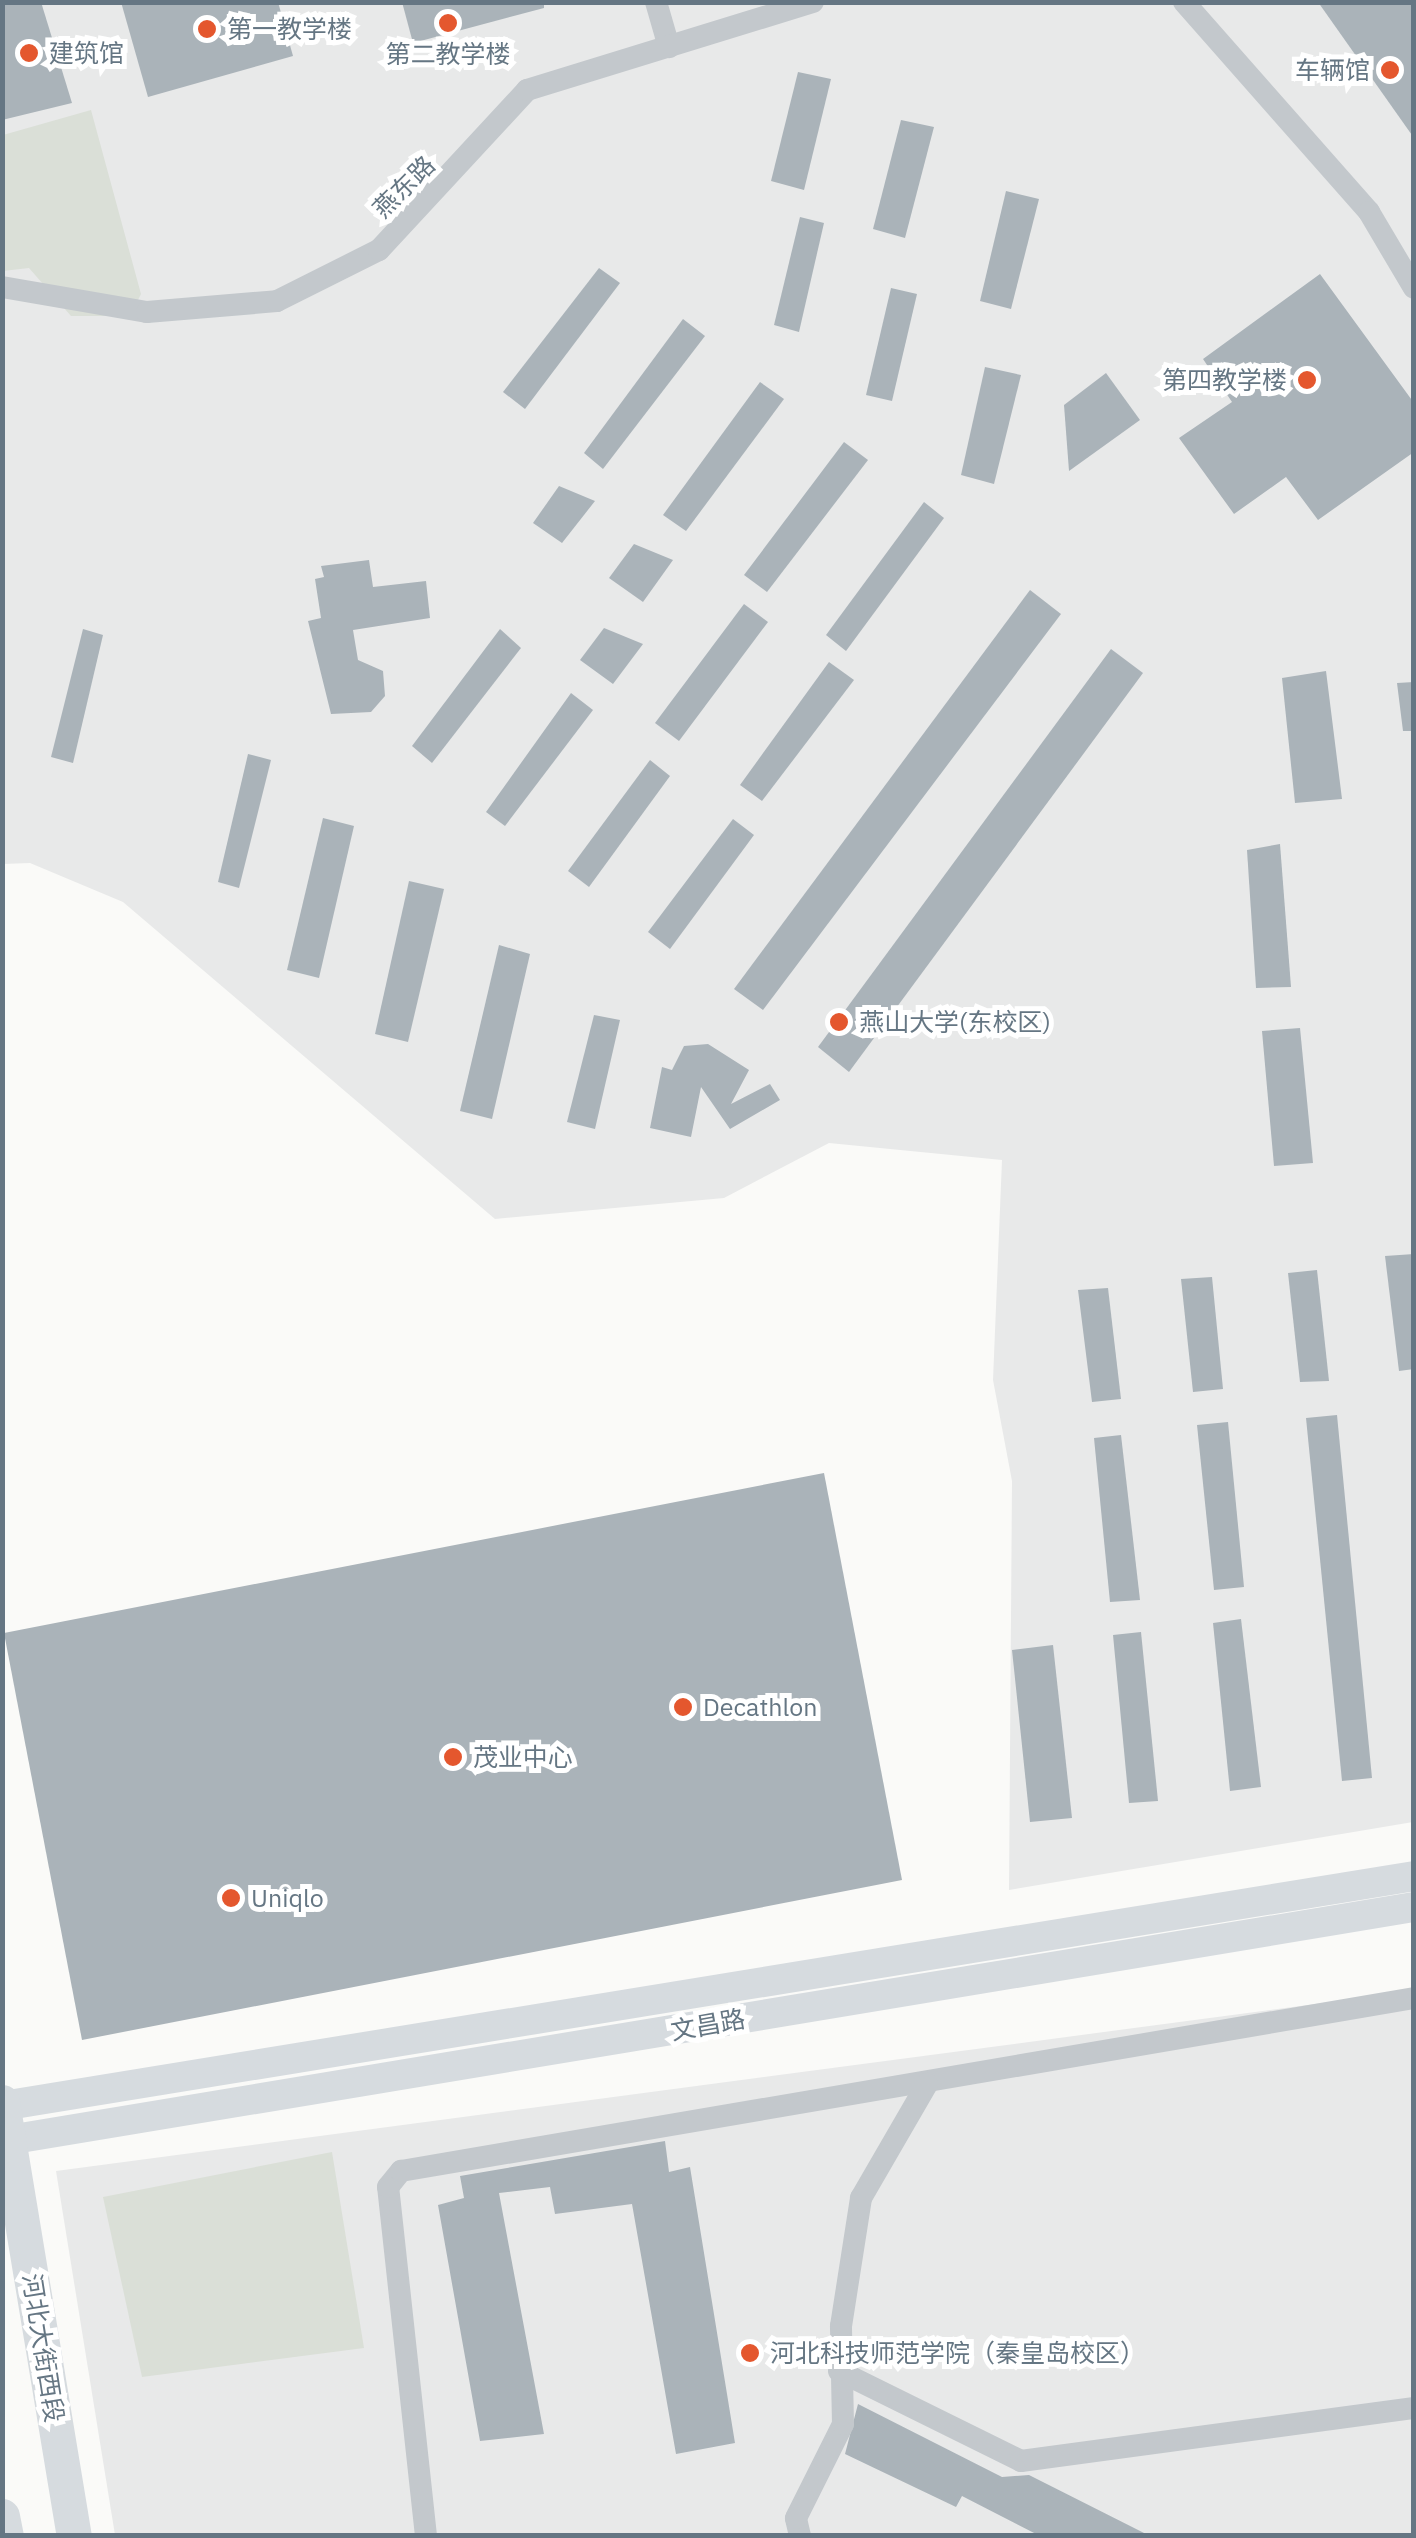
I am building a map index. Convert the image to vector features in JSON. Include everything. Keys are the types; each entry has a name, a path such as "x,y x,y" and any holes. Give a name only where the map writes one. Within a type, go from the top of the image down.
{"highway":[{"name":"河北大街西段","path":"4,2119 74,2536"},
{"path":"2,2516 6,2536"}],"main road":[{"name":"文昌路","path":"4,2119 1414,1876"},
{"name":"文昌路","path":"4,2119 1414,1907"}],"street":[{"path":"656,2 669,46"},
{"name":"燕东路","path":"2,287 146,312 277,301 379,250 527,90 813,2"},
{"path":"1184,2 1370,212 1410,275"},
{"path":"426,2536 388,2187 400,2171 1414,1998"},
{"path":"800,2536 796,2518 844,2424 839,2371 861,2198 927,2084"},
{"path":"839,2371 1021,2461 1414,2408"}],"shaded area":[{"name":"燕山大学(东校区)","path":"3,3 1413,3 1413,1822 1009,1890 1012,1481 993,1380 1002,1160 829,1143 724,1198 495,1219 123,902 30,863 3,864"},
{"path":"91,110 141,294 130,316 71,316 29,268 3,271 3,135"},
{"name":"河北科技师范学院（秦皇岛校区）","path":"1413,1991 1413,2535 115,2535 56,2171"},
{"path":"332,2152 364,2348 142,2377 103,2197"}],"building":[{"name":"建筑馆","path":"2,2 41,2 72,103 2,120"},
{"name":"第一教学楼","path":"121,2 278,2 293,56 148,97"},
{"name":"第二教学楼","path":"402,2 544,2 544,8 413,43"},
{"name":"车辆馆","path":"1318,2 1414,2 1414,138"},
{"path":"798,72 831,79 804,190 771,181"},
{"path":"901,120 934,127 905,238 873,229"},
{"path":"1006,191 1039,199 1011,309 980,301"},
{"path":"800,217 824,223 799,332 774,325"},
{"path":"599,268 620,283 525,409 503,392"},
{"name":"第四教学楼","path":"1320,274 1414,403 1414,452 1318,520 1286,477 1234,514 1179,438 1232,402 1203,359"},
{"path":"891,288 917,294 892,401 866,395"},
{"path":"683,319 705,336 603,469 584,453"},
{"path":"985,367 1021,375 994,484 961,475"},
{"path":"1106,373 1140,420 1069,471 1064,405"},
{"path":"760,382 784,399 686,531 663,515"},
{"path":"844,442 868,460 767,592 744,575"},
{"path":"559,486 595,501 562,543 533,523"},
{"path":"924,502 944,518 846,651 826,635"},
{"path":"634,544 673,560 643,602 609,578"},
{"path":"369,560 373,587 426,581 430,618 353,630 358,660 383,671 385,696 371,712 331,714 308,621 321,618 315,579 324,577 321,566"},
{"path":"1030,590 1061,614 763,1010 734,989"},
{"path":"744,604 768,622 679,741 655,723"},
{"path":"604,628 643,644 613,684 580,660"},
{"path":"83,629 103,635 73,763 51,757"},
{"path":"500,629 521,648 432,763 412,746"},
{"path":"1111,649 1143,673 849,1072 818,1047"},
{"path":"829,662 854,680 762,801 740,785"},
{"path":"1326,671 1342,799 1295,803 1282,678"},
{"path":"1414,682 1414,731 1403,731 1397,683"},
{"path":"571,693 593,710 505,826 486,812"},
{"path":"248,754 271,760 239,888 218,882"},
{"path":"650,760 670,776 589,887 568,871"},
{"path":"323,818 354,826 319,978 287,970"},
{"path":"733,819 754,835 670,949 648,932"},
{"path":"1280,844 1291,987 1256,988 1247,850"},
{"path":"409,881 444,889 408,1042 375,1034"},
{"path":"499,945 530,954 492,1119 460,1111"},
{"path":"594,1015 620,1020 595,1129 567,1122"},
{"path":"1300,1028 1313,1163 1274,1166 1262,1031"},
{"path":"708,1044 749,1070 731,1104 770,1084 780,1100 730,1129 701,1087 691,1137 650,1128 662,1067 672,1070 684,1046"},
{"path":"1414,1254 1414,1369 1399,1371 1385,1256"},
{"path":"1317,1270 1329,1381 1300,1382 1288,1273"},
{"path":"1212,1277 1223,1389 1193,1392 1181,1279"},
{"path":"1108,1288 1121,1399 1092,1402 1078,1290"},
{"path":"1337,1415 1372,1778 1342,1781 1306,1418"},
{"path":"1228,1422 1244,1587 1214,1590 1197,1425"},
{"path":"1121,1435 1140,1600 1110,1602 1094,1438"},
{"name":"茂业中心","path":"824,1473 902,1880 82,2040 4,1633"},
{"path":"1241,1619 1261,1787 1230,1791 1213,1623"},
{"path":"1141,1632 1158,1801 1129,1803 1113,1635"},
{"path":"1053,1645 1072,1818 1030,1822 1012,1650"},
{"path":"665,2141 669,2172 690,2167 735,2443 676,2454 632,2204 555,2214 550,2187 499,2193 544,2434 480,2441 438,2205 464,2198 460,2176"},
{"path":"858,2404 1002,2477 1029,2475 1150,2536 1040,2536 962,2496 956,2507 845,2454"}],"place":[{"name":"第二教学楼","path":"448,23"},
{"name":"第一教学楼","path":"207,29"},
{"name":"建筑馆","path":"29,53"},
{"name":"车辆馆","path":"1390,70"},
{"name":"第四教学楼","path":"1307,380"},
{"name":"燕山大学(东校区)","path":"839,1022"},
{"name":"Decathlon","path":"683,1707"},
{"name":"茂业中心","path":"453,1757"},
{"name":"Uniqlo","path":"231,1898"},
{"name":"河北科技师范学院（秦皇岛校区）","path":"750,2353"}]}
